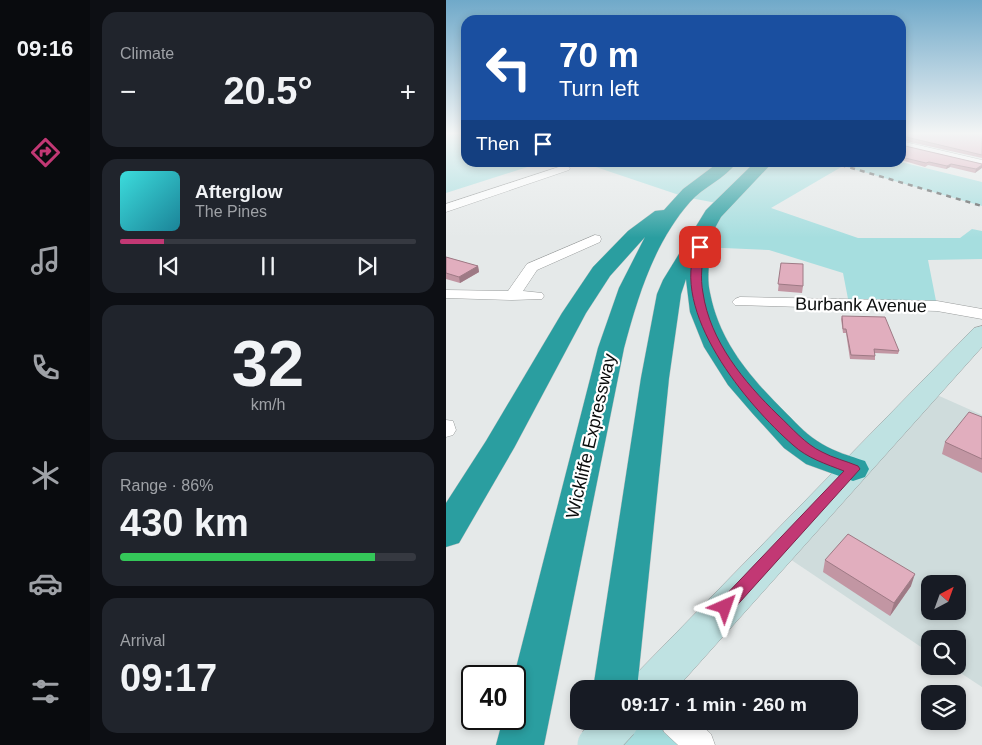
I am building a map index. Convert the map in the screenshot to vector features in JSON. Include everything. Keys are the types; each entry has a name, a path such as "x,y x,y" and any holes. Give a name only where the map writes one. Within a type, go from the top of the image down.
{"highway":[{"name":"Wickliffe Expressway","path":"520,745 624,302 643,256 685,197 722,168"},
{"path":"616,680 665,310 674,280 703,230 722,204 759,168"},
{"path":"446,533 498,448 574,313 601,272 634,235 685,197"},
{"path":"703,230 697,269 697,291 701,310 711,336 724,359 752,397 798,442 817,455 853,469"},
{"path":"607,745 609,730"}],"street":[{"path":"446,208 565,168"},
{"path":"512,296 532,267 595,239"},
{"path":"446,294 537,296"},
{"name":"Burbank Avenue","path":"740,302 938,306 982,314"},
{"path":"657,680 982,333"},
{"path":"597,745 611,730"},
{"path":"684,730 700,745"}],"shaded area":[{"path":"446,168 525,168 446,193"},
{"path":"598,168 840,168 771,208 858,238 960,238 972,229 982,231 982,259 928,260 937,306 849,304 843,273 769,250 700,247 722,204 685,197"},
{"path":"849,168 924,168 982,182 982,206"},
{"path":"928,391 982,415 982,687 964,675 966,675 966,630 921,630 921,647 778,551"},
{"path":"613,730 684,730 700,745 607,745"}],"building":[{"path":"446,257 478,266 459,277 446,273"},
{"path":"781,263 803,264 803,286 778,284"},
{"path":"842,316 885,317 899,351 874,349 875,356 851,355 846,329 843,329"},
{"path":"969,412 982,417 982,459 945,442"},
{"path":"848,534 915,574 894,603 825,560"}],"railway":[{"path":"851,168 982,206"}],"route":[{"path":"700,247 697,291 701,310 711,336 724,359 752,397 798,442 817,455 853,469 826,501 725,607"}]}
